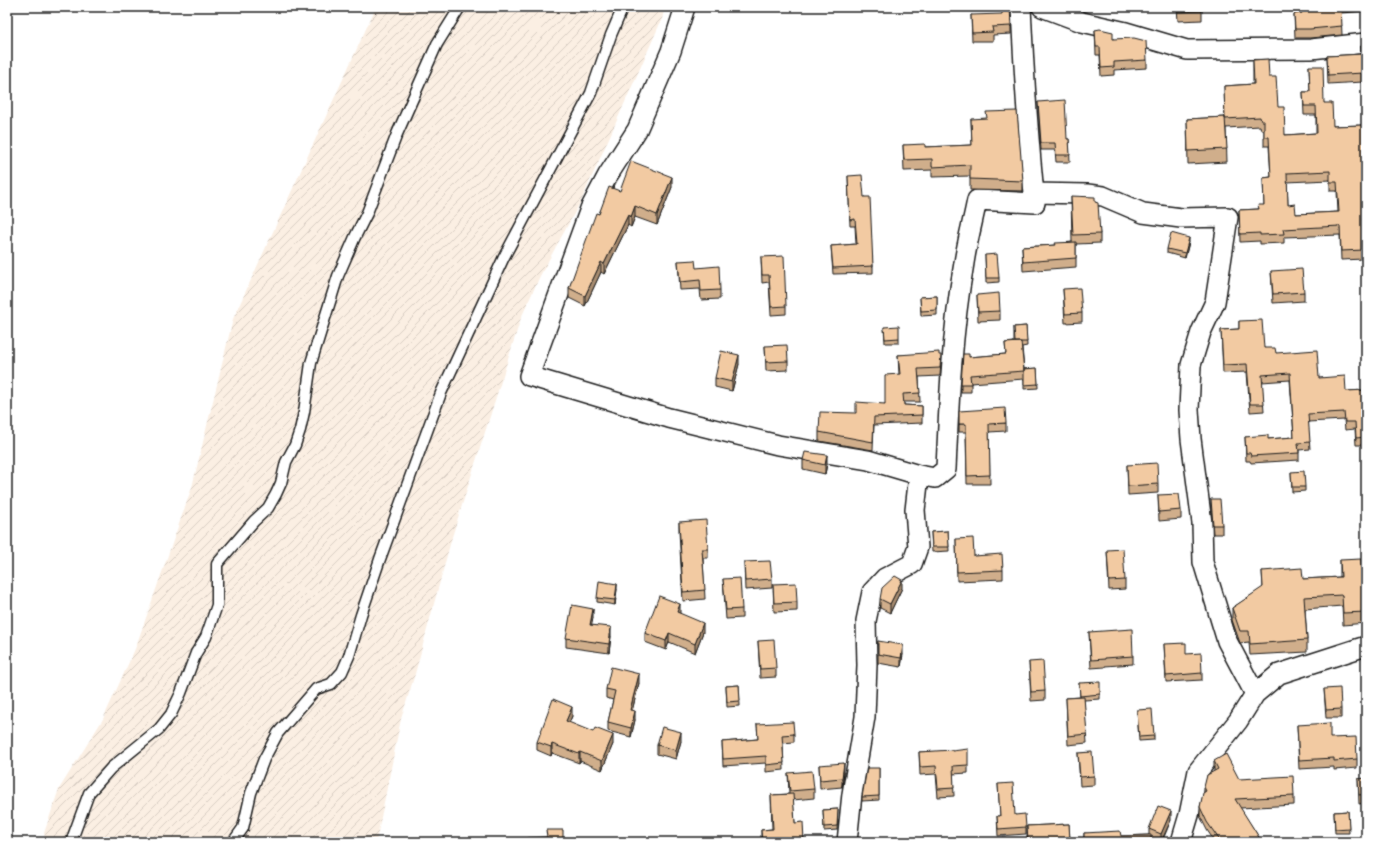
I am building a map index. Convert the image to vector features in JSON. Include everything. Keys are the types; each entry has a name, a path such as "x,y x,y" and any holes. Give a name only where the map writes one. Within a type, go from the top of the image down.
{"street":[{"path":"685,7 671,51 637,130 608,175 590,209 529,376 669,418 778,445 868,460 919,475 935,478 946,469 954,333 964,263 977,200 1035,203 1024,81 1021,7"},
{"path":"1042,7 1082,22 1126,32 1187,50 1311,49 1366,43"},
{"path":"1034,193 1087,194 1103,196 1143,213 1181,218 1228,218 1214,302 1201,332 1191,365 1189,410 1190,438 1202,523 1203,562 1227,641 1255,694"},
{"path":"847,842 852,794 864,717 867,665 866,621 872,592 885,578 912,564 918,547 915,510 919,475"},
{"path":"1181,842 1189,815 1198,771 1238,721 1255,694 1279,674 1366,646"}],"lane":[{"path":"71,842 89,793 111,768 159,729 171,714 181,693 196,653 206,636 217,605 217,564 254,520 268,508 276,494 286,462 295,445 300,430 311,363 338,276 367,213 397,134 438,44 460,7"},
{"path":"233,842 242,828 251,793 264,759 278,733 316,689 331,684 342,672 350,656 361,615 380,559 441,393 504,257 591,93 611,35 623,7"}],"shaded area":[{"path":"376,7 665,7 662,19 581,201 540,276 521,318 452,537 415,674 401,719 376,842 46,842 44,833 59,789 103,719 135,649 192,487 233,319"}],"building":[{"path":"1002,7 1010,7 1011,26 992,27 993,32 972,33 971,15 1002,14"},
{"path":"1177,7 1202,7 1202,11 1178,12"},
{"path":"1302,7 1341,7 1342,26 1295,29 1294,14 1302,13"},
{"path":"1100,29 1113,32 1113,39 1134,38 1146,41 1147,60 1114,62 1114,67 1101,68 1100,47 1096,47 1095,30"},
{"path":"1366,45 1366,77 1364,77 1363,73 1328,75 1327,56 1362,54 1361,46"},
{"path":"1268,59 1269,77 1276,77 1278,107 1284,107 1285,135 1317,133 1316,106 1304,106 1303,92 1310,92 1309,66 1323,66 1324,103 1332,103 1333,126 1363,125 1363,120 1366,120 1366,289 1364,250 1341,251 1340,226 1283,229 1284,234 1240,234 1239,210 1259,209 1258,205 1264,205 1263,178 1271,177 1269,137 1264,137 1264,121 1261,121 1260,117 1225,119 1224,86 1254,84 1253,60","holes":["1330,171 1330,182 1337,182 1339,212 1296,214 1295,204 1288,205 1287,173"]},
{"path":"1065,100 1067,139 1069,139 1070,155 1056,155 1055,143 1041,143 1038,102"},
{"path":"1017,111 1023,181 970,179 970,165 932,167 932,159 904,160 903,145 925,144 925,147 972,145 971,119 987,118 986,112"},
{"path":"1225,117 1227,149 1188,151 1187,119"},
{"path":"631,161 672,177 657,215 635,206 631,217 628,215 604,264 601,262 585,296 569,288 596,213 599,214 609,187 620,191"},
{"path":"862,175 864,197 870,197 873,266 833,268 831,246 857,244 855,219 850,220 848,176"},
{"path":"1071,196 1095,197 1095,202 1098,203 1100,234 1073,235"},
{"path":"1171,233 1189,238 1185,253 1167,249"},
{"path":"1076,242 1076,258 1023,262 1022,247"},
{"path":"997,254 999,278 986,278 985,255"},
{"path":"784,256 786,306 771,307 769,275 762,275 761,257"},
{"path":"695,260 696,268 719,266 720,290 701,291 700,280 680,282 678,261"},
{"path":"1302,269 1304,292 1273,294 1271,271"},
{"path":"1080,288 1082,313 1065,314 1063,289"},
{"path":"999,293 1000,311 978,312 977,295"},
{"path":"937,296 937,310 921,311 920,297"},
{"path":"1262,320 1264,348 1275,348 1276,353 1317,350 1319,378 1345,376 1346,391 1366,390 1366,437 1356,438 1355,422 1345,422 1344,412 1308,414 1310,442 1298,443 1299,453 1251,456 1250,453 1246,453 1245,437 1268,435 1268,439 1294,437 1290,373 1262,375 1264,404 1250,404 1247,364 1223,365 1221,330 1239,329 1239,321"},
{"path":"899,326 899,338 885,339 884,327"},
{"path":"1026,326 1027,342 1015,342 1014,327"},
{"path":"1021,342 1024,371 970,375 971,384 961,384 963,354 969,354 969,357 1006,354 1005,343"},
{"path":"787,345 788,361 766,362 765,346"},
{"path":"721,351 739,355 732,382 715,378"},
{"path":"939,352 939,355 941,355 940,368 918,369 920,393 903,394 904,405 922,406 922,415 874,417 873,442 819,432 820,412 856,413 856,402 885,404 885,375 900,374 898,355"},
{"path":"1037,368 1038,384 1024,385 1024,369"},
{"path":"1005,408 1006,423 989,424 990,475 967,476 966,424 959,424 959,411"},
{"path":"805,452 827,455 825,465 803,460"},
{"path":"1157,463 1158,484 1128,486 1127,465"},
{"path":"1304,471 1305,487 1292,487 1291,472"},
{"path":"1364,476 1366,476 1366,505"},
{"path":"1179,494 1181,510 1159,512 1158,495"},
{"path":"1211,499 1220,499 1222,525 1213,525"},
{"path":"706,520 708,549 702,549 705,590 683,592 679,522"},
{"path":"948,531 949,547 932,547 931,532"},
{"path":"973,538 974,556 1002,554 1003,570 957,572 956,539"},
{"path":"1123,549 1125,580 1109,581 1107,550"},
{"path":"1361,559 1362,579 1366,578 1366,612 1343,613 1342,595 1304,597 1307,640 1250,644 1249,631 1240,631 1232,608 1263,587 1262,571 1302,568 1303,579 1341,577 1340,560"},
{"path":"770,561 772,579 745,581 744,562"},
{"path":"895,576 902,580 890,604 880,599 882,588"},
{"path":"740,578 742,609 726,610 723,579"},
{"path":"599,581 617,584 615,600 597,598"},
{"path":"796,583 797,602 774,603 773,584"},
{"path":"659,596 680,604 677,612 703,623 695,644 669,633 666,641 645,633"},
{"path":"572,605 593,609 590,625 611,627 609,644 566,638"},
{"path":"1132,629 1133,656 1091,660 1089,632"},
{"path":"774,640 776,668 760,669 758,641"},
{"path":"878,641 903,645 901,658 878,654"},
{"path":"1186,643 1186,654 1201,653 1202,673 1166,676 1164,644"},
{"path":"1043,661 1045,691 1031,692 1029,662"},
{"path":"611,667 639,674 630,710 635,711 631,728 608,722 615,691 606,689"},
{"path":"1100,682 1100,694 1080,696 1079,683"},
{"path":"739,685 740,701 727,702 726,686"},
{"path":"1340,688 1341,709 1326,710 1324,689"},
{"path":"1084,697 1087,734 1068,736 1066,698"},
{"path":"553,699 572,707 566,721 593,732 595,728 613,735 602,761 580,752 579,754 552,744 551,747 537,742"},
{"path":"1152,709 1154,736 1139,737 1137,710"},
{"path":"793,722 794,734 782,735 784,763 766,765 766,756 723,759 722,742 758,739 757,724"},
{"path":"1330,723 1330,738 1356,737 1357,759 1334,761 1334,758 1299,760 1297,725"},
{"path":"662,727 681,732 676,750 657,745"},
{"path":"968,749 968,765 953,766 954,788 938,789 936,766 920,767 919,752"},
{"path":"1092,752 1094,776 1080,777 1078,753"},
{"path":"1226,754 1239,779 1293,776 1294,796 1235,799 1262,842 1221,842 1207,822 1200,807 1203,793 1206,791 1204,787 1207,775 1218,769 1214,761"},
{"path":"844,763 842,778 820,780 819,765"},
{"path":"867,768 879,768 879,796 862,797"},
{"path":"812,771 814,789 790,791 788,773"},
{"path":"1366,778 1366,794 1359,795 1358,779"},
{"path":"1013,783 1015,815 1025,814 1026,827 998,829 997,816 1000,816 998,784"},
{"path":"793,794 795,823 803,822 804,842 762,842 761,830 773,829 771,795"},
{"path":"1158,806 1171,811 1161,834 1149,829"},
{"path":"838,809 837,826 824,827 823,810"},
{"path":"1348,811 1349,828 1335,829 1334,812"},
{"path":"1069,824 1070,840 1028,842 1027,826"},
{"path":"546,830 563,830 563,842 529,842 528,838 547,837"},
{"path":"1120,831 1121,836 1151,835 1151,842 1084,842 1084,833"},
{"path":"973,840 973,842 944,842"},
{"path":"996,841 997,842 975,842"}]}
